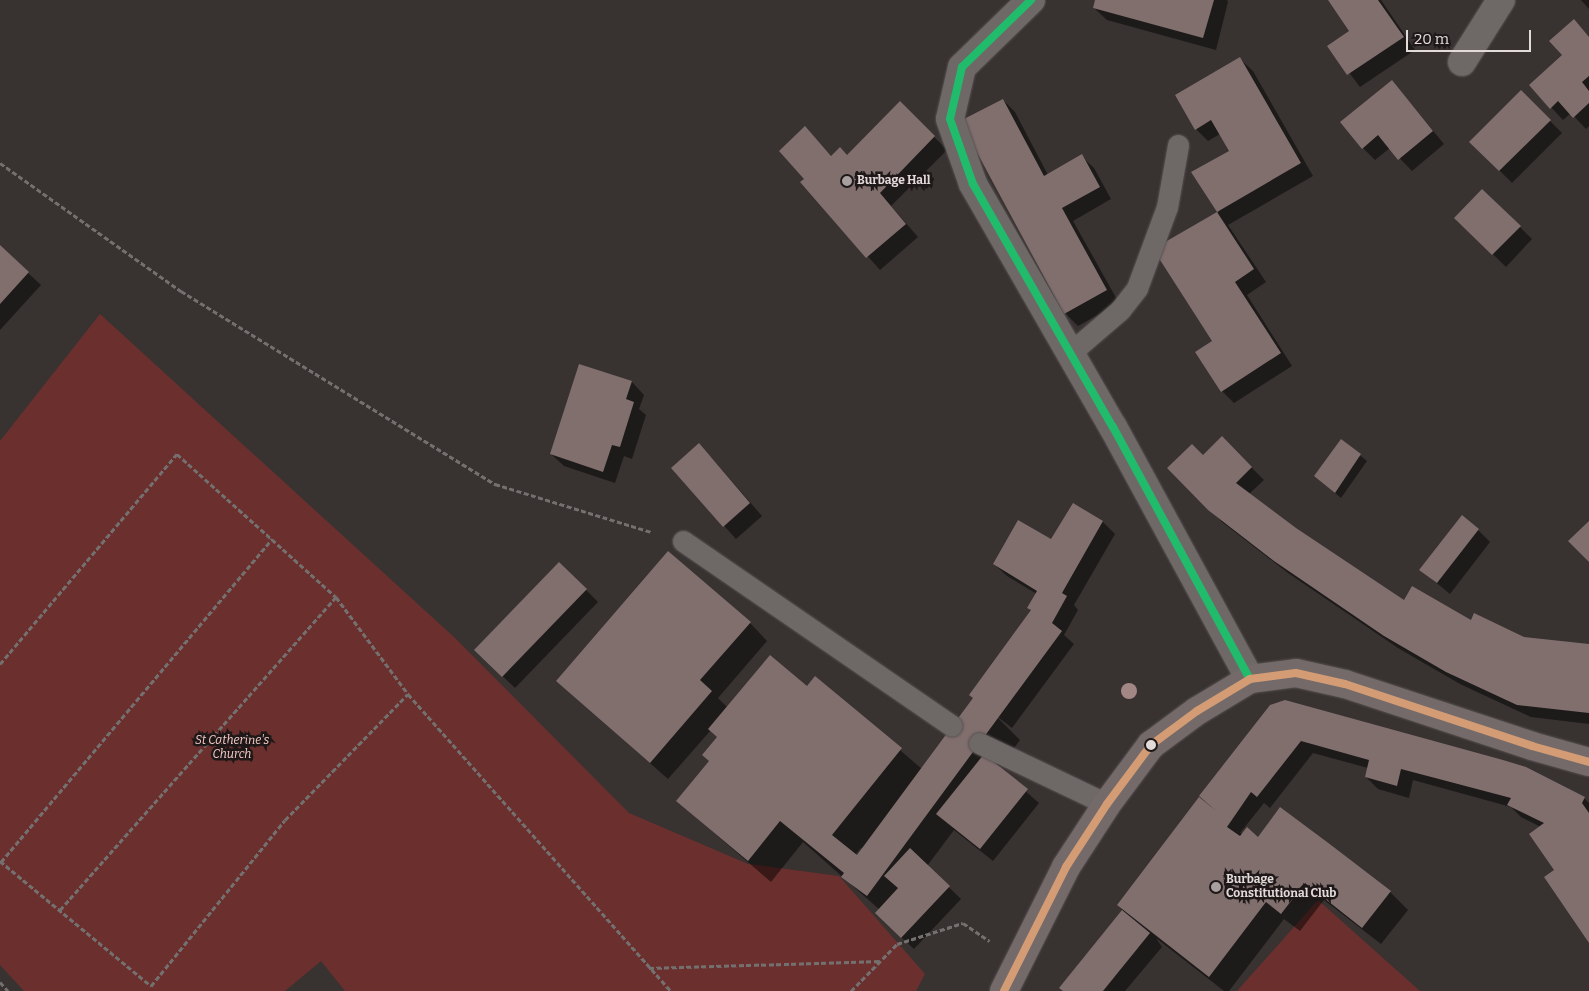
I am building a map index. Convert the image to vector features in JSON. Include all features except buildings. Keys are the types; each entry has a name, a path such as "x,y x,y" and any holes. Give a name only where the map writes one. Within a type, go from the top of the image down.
{"main road":[{"path":"1004,991 1066,867 1107,804 1152,745 1197,711 1250,679 1296,674 1344,684 1532,746 1589,762"}],"street":[{"path":"1031,0 962,68 950,119 973,184 1070,353 1250,679"},
{"path":"1462,62 1500,0"}],"lane":[{"path":"1070,353 1120,310 1137,288 1167,207 1178,145"},
{"path":"683,541 952,726"},
{"path":"979,744 1107,804"}],"path":[{"path":"0,163 181,290 495,484 683,541"},
{"path":"0,664 177,454 336,597 408,694 671,991"},
{"path":"272,539 0,862 151,986 285,820 408,694"},
{"path":"60,910 336,597"},
{"path":"851,991 897,944 963,923 1019,962"},
{"path":"649,968 881,961"},
{"path":"0,982 8,991"}],"green space":[{"name":"St Catherine's Church","path":"100,314 455,638 629,813 748,864 839,876 925,974 916,991 345,991 321,961 285,991 24,991 0,965 0,441"},
{"path":"1318,900 1420,991 1237,991"}],"transit line":[{"path":"1031,0 962,67 950,119 973,184 1113,427 1250,679"},
{"path":"1004,991 1066,867 1107,804 1151,745 1197,711 1250,679 1296,673 1345,684 1532,746 1589,762"}],"place":[{"name":"Burbage Hall","path":"847,181"},
{"name":"Burbage Constitutional Club","path":"1216,887"}]}
